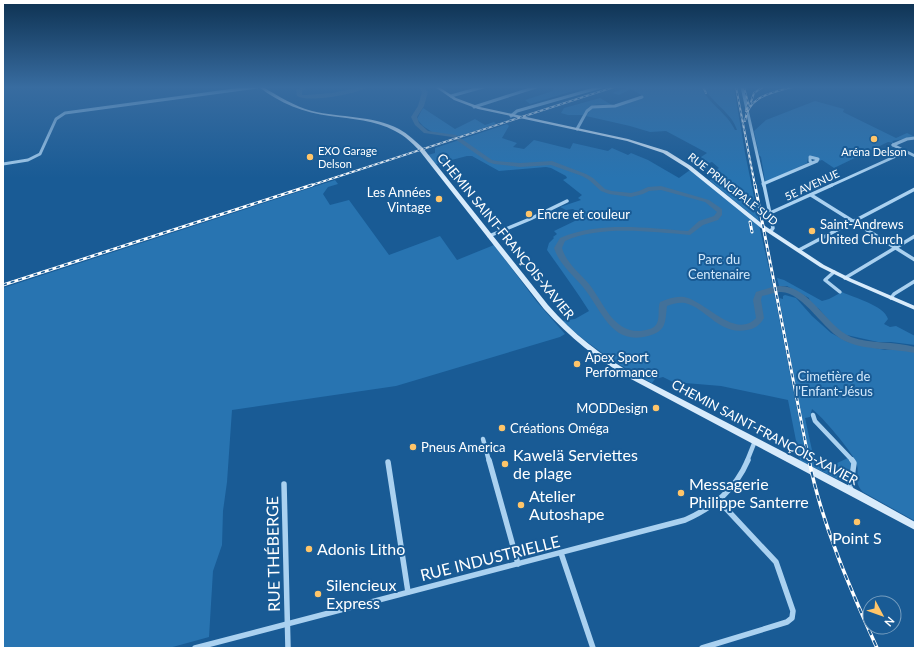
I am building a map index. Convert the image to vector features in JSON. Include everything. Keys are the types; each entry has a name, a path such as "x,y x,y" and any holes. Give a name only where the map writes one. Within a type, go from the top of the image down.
{"street":[{"path":"3,164 28,160 40,154 56,119 58,117"},
{"name":"CHEMIN SAINT-FRANÇOIS-XAVIER","path":"348,117 375,121 389,126 404,133 421,149 550,312 565,329 582,344 621,370 850,490 915,526"},
{"name":"RUE PRINCIPALE SUD","path":"518,117 638,142 669,154 689,167 771,231 834,272 915,308"},
{"path":"577,129 583,117"},
{"path":"749,117 773,228 771,231"},
{"path":"915,138 906,139 893,145 915,156"},
{"name":"5E AVENUE","path":"770,213 906,152"},
{"path":"763,184 812,163"},
{"path":"799,250 915,189"},
{"path":"811,195 915,260"},
{"path":"489,236 530,219 567,201"},
{"path":"845,278 915,236"},
{"path":"834,272 825,280 840,292"},
{"path":"891,298 894,294 915,281"},
{"path":"813,415 815,421 854,463 850,490"},
{"path":"483,439 518,564"},
{"name":"RUE INDUSTRIELLE","path":"195,648 682,521 719,501 732,488 743,473 755,441"},
{"path":"388,462 408,592"},
{"name":"RUE THÉBERGE","path":"284,484 288,648"},
{"path":"702,648 790,621 793,615 792,606 774,558 719,501"},
{"path":"561,553 593,648"}],"green space":[{"path":"418,117 437,117 455,129 475,119 485,125 494,122 496,124 459,136 432,132 423,126 417,119"},
{"path":"592,117 726,117 735,130 737,130 730,117 739,117 759,221 709,180 724,175 716,170 719,168 712,162 709,163 701,157 707,153 666,131 650,132"},
{"path":"773,117 854,117 896,138 907,133 915,137 892,141 894,143 888,142 834,168 822,160 819,161 819,159 810,156 807,163 767,182 765,181 761,157 759,155 754,131 766,120"},
{"name":"Parc du Centenaire","path":"507,124 509,126 502,138 517,143 513,147 524,149 534,140 570,149 573,143 608,151 612,148 628,155 631,153 648,160 679,178 690,170 759,225 771,277 808,465 800,461 788,400 721,386 673,382 663,377 655,379 652,383 605,355 562,321 575,319 589,311 547,250 549,243 557,234 554,231 579,219 582,220 585,216 573,209 566,210 560,207 581,200 578,198 582,195 563,180 567,178 566,176 551,168 546,167 499,171 472,156 436,164 428,155 435,153 435,148"},
{"path":"335,180 338,184 328,187 323,194 330,205 349,200 389,255 440,236 457,260 494,245 537,302 565,334 560,337 396,386 232,410 227,482 223,511 222,545 213,571 209,637 169,648 3,648 3,288"},
{"path":"777,278 784,280 822,301 842,292 868,302 885,314 888,319 884,324 890,327 896,326 915,336 915,345 878,342 842,334 819,309 810,303 809,298 787,286 779,286"},
{"name":"Cimetière de l'Enfant-Jésus","path":"785,295 796,298 812,316 831,333 848,342 885,350 902,349 915,352 915,521 863,492 857,481 858,470 853,457 829,426 812,409 810,417 805,418 815,464 824,469 848,458 851,464 848,478 842,481 811,466 779,298 783,299 783,296"}],"waterway":[{"path":"414,117 417,124 426,132 454,136 490,161 496,163 520,165 552,163 584,175 603,190 611,193 631,195 641,193 648,189 661,188 707,201 720,211 716,218 701,223 690,233 640,230 594,231 575,234 562,239 558,248 559,252 569,267 591,292 608,318 622,331 632,334 643,334 656,330 661,324 663,304 680,300 687,301 697,306 729,326 750,326 760,318 757,300 759,294 780,289 789,290 798,295 831,327 848,339 864,343 898,346 915,350"}],"railway":[{"path":"309,186 520,117"},
{"path":"742,117 755,186"},
{"path":"3,285 312,185"},
{"path":"755,185 809,461"},
{"path":"750,222 752,232"},
{"path":"809,460 821,508 829,532 847,579 877,648"}],"place":[{"name":"Aréna Delson","path":"874,139"},
{"name":"EXO Garage Delson","path":"310,157"},
{"name":"Les Années Vintage","path":"439,199"},
{"name":"Encre et couleur","path":"529,214"},
{"name":"Saint-Andrews United Church","path":"812,231"},
{"name":"Apex Sport Performance","path":"577,364"},
{"name":"MODDesign","path":"656,408"},
{"name":"Créations Oméga","path":"502,428"},
{"name":"Pneus America","path":"413,447"},
{"name":"Kawelä Serviettes de plage","path":"505,464"},
{"name":"Messagerie Philippe Santerre","path":"681,493"},
{"name":"Atelier Autoshape","path":"521,505"},
{"name":"Point S","path":"857,522"},
{"name":"Adonis Litho","path":"309,549"},
{"name":"Silencieux Express","path":"318,594"}]}
